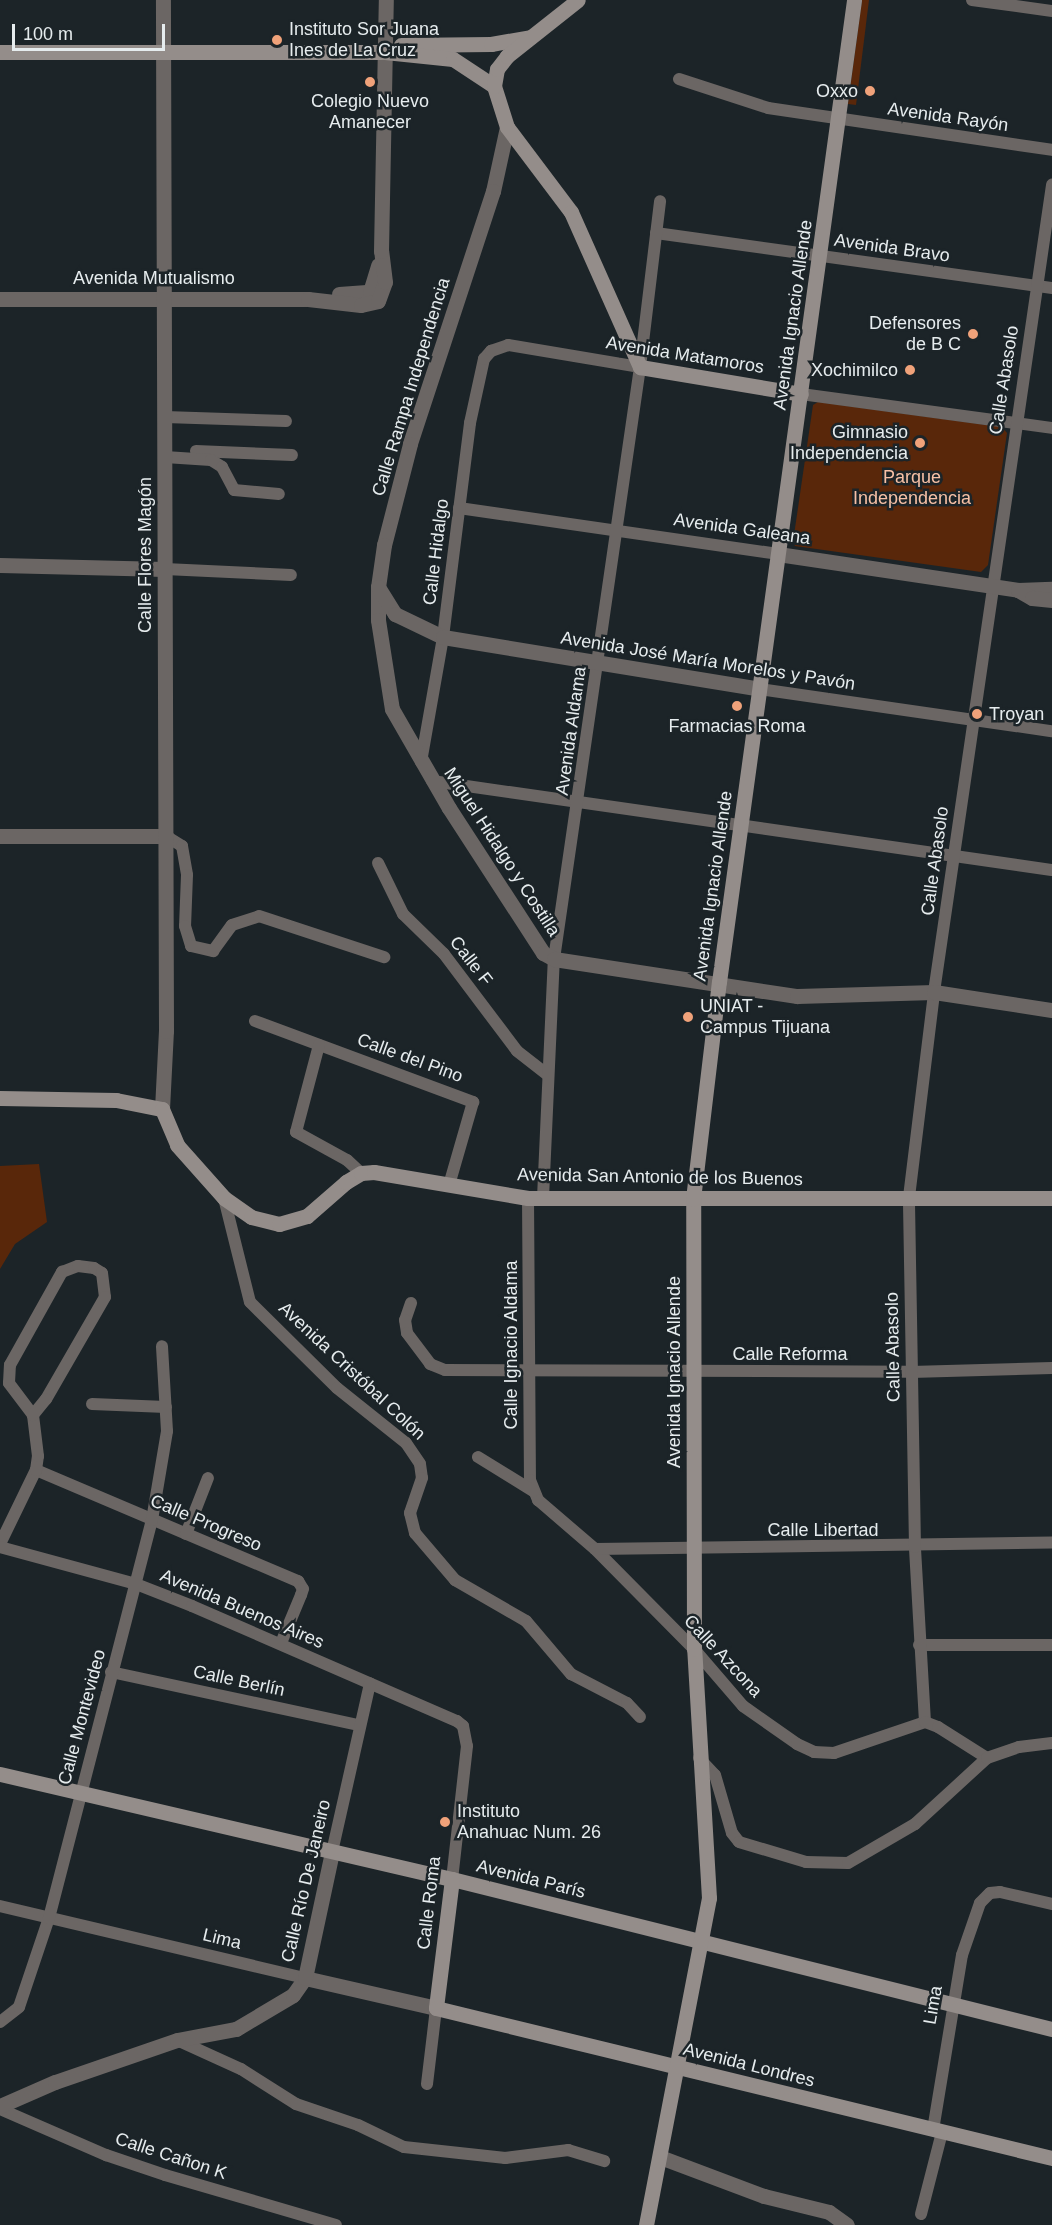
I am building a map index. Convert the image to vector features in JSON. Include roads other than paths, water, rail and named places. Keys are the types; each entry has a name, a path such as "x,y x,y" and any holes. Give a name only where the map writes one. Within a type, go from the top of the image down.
{"main road":[{"path":"578,0 530,37 497,69 494,86 507,127 576,219 640,367"},
{"name":"Avenida Ignacio Allende","path":"646,2225 679,2068 709,1898 694,1649 693,1199 719,982 777,554 822,256 854,0"},
{"path":"385,52 407,44 491,44 530,37"},
{"path":"0,52 385,52 453,59 494,86"},
{"name":"Avenida Matamoros","path":"640,367 801,393"},
{"path":"0,1098 116,1100 162,1109 177,1145 224,1198 265,1222 295,1221 307,1216 361,1173"},
{"name":"Avenida San Antonio de los Buenos","path":"361,1173 386,1173 535,1198 1052,1198"},
{"name":"Avenida París","path":"0,1774 452,1880 703,1941 953,2006 1052,2028"},
{"name":"Calle Roma","path":"436,2007 452,1880"},
{"name":"Avenida Londres","path":"436,2007 1052,2158"}],"street":[{"name":"Calle Flores Magón","path":"162,1109 166,836 163,0"},
{"path":"385,52 386,0"},
{"path":"972,0 1052,11"},
{"name":"Avenida Mutualismo","path":"0,298 308,299 325,304 372,298 385,289 381,251 385,52"},
{"name":"Avenida Rayón","path":"679,79 768,108 1052,150"},
{"name":"Calle Rampa Independencia","path":"421,762 389,701 378,620 378,587 408,452 496,180 507,127"},
{"name":"Calle Abasolo","path":"925,1722 915,1547 909,1197 934,992 1052,185"},
{"name":"Avenida Aldama","path":"535,1198 554,959 579,803 640,367 660,201"},
{"name":"Avenida Bravo","path":"656,233 1052,288"},
{"name":"Avenida Matamoros","path":"491,351 508,345 640,367"},
{"name":"Calle Hidalgo","path":"421,762 443,638 479,371 491,351"},
{"name":"Avenida Matamoros","path":"801,393 1052,428"},
{"path":"165,417 286,421"},
{"path":"165,453 292,455"},
{"path":"165,453 211,460 222,467 234,490 279,494"},
{"name":"Avenida Galeana","path":"459,508 1018,590 1052,589"},
{"path":"0,565 291,575"},
{"name":"Avenida José María Morelos y Pavón","path":"378,587 395,614 443,638 759,689 1052,731"},
{"name":"Avenida Galeana","path":"1018,590 1032,598 1052,600"},
{"name":"Miguel Hidalgo y Costilla","path":"421,762 543,953 554,959"},
{"path":"432,781 1052,870"},
{"path":"0,836 166,836 182,846 187,875 185,926 191,946 213,951 232,925 259,916 384,957"},
{"name":"Calle F","path":"378,863 396,906 444,954 517,1051 546,1074"},
{"path":"554,959 825,998 934,992 1052,1010"},
{"path":"255,1021 319,1045 296,1132 347,1160 361,1173"},
{"name":"Calle del Pino","path":"319,1045 473,1102 449,1185"},
{"name":"Avenida Cristóbal Colón","path":"224,1198 250,1302 337,1388 406,1443 420,1464 422,1478 410,1513 415,1533 455,1580 526,1621 571,1674 627,1703 640,1717"},
{"name":"Calle Ignacio Aldama","path":"533,1491 529,1372 535,1198"},
{"path":"0,1545 36,1470 33,1415 9,1383 10,1365 62,1272 78,1266 94,1268 102,1273 105,1297 46,1399 33,1415"},
{"name":"Calle Reforma","path":"411,1303 405,1320 407,1333 436,1368 529,1372 911,1372 1052,1368"},
{"name":"Calle Montevideo","path":"0,2022 19,2007 49,1918 152,1520 165,1450 166,1407 162,1346"},
{"path":"92,1404 166,1407"},
{"name":"Calle Azcona","path":"478,1457 533,1491 538,1500 595,1549 694,1649 743,1706 814,1752 834,1753 925,1722"},
{"name":"Calle Progreso","path":"36,1470 302,1585 281,1643"},
{"path":"186,1534 208,1478"},
{"name":"Calle Libertad","path":"595,1549 915,1547 1052,1543"},
{"name":"Avenida Buenos Aires","path":"0,1545 136,1584 281,1643 463,1726"},
{"path":"919,1645 1052,1645"},
{"name":"Calle Berlín","path":"111,1672 359,1725"},
{"name":"Calle Río De Janeiro","path":"0,2107 55,2082 177,2040 254,2021 293,1995 305,1978 370,1683"},
{"path":"925,1722 938,1727 987,1758"},
{"name":"Calle Roma","path":"452,1880 467,1746 463,1726"},
{"path":"699,1758 715,1775 732,1833 739,1842 806,1862 848,1863 915,1824 987,1758 1019,1747 1052,1743"},
{"name":"Lima","path":"921,2214 937,2131 962,1955 980,1903 990,1893 1000,1892 1052,1904"},
{"name":"Lima","path":"0,1906 436,2007"},
{"name":"Calle Roma","path":"427,2084 436,2007"},
{"path":"177,2040 241,2069 296,2104 358,2125 404,2147 506,2158 568,2150 604,2161"},
{"name":"Calle Cañon K","path":"0,2107 106,2155 304,2221 336,2225"},
{"path":"660,2157 764,2196 829,2212 847,2225"}],"place":[{"name":"Instituto Sor Juana Ines de La Cruz","path":"277,40"},
{"name":"Colegio Nuevo Amanecer","path":"370,82"},
{"name":"Oxxo","path":"870,91"},
{"name":"Defensores de B C","path":"973,334"},
{"name":"Xochimilco","path":"910,370"},
{"name":"Gimnasio Independencia","path":"920,443"},
{"name":"Farmacias Roma","path":"737,706"},
{"name":"Troyan","path":"977,714"},
{"name":"UNIAT - Campus Tijuana","path":"688,1017"},
{"name":"Instituto Anahuac Num. 26","path":"445,1822"}],"park label":[{"name":"Parque Independencia","path":"912,488"}]}
